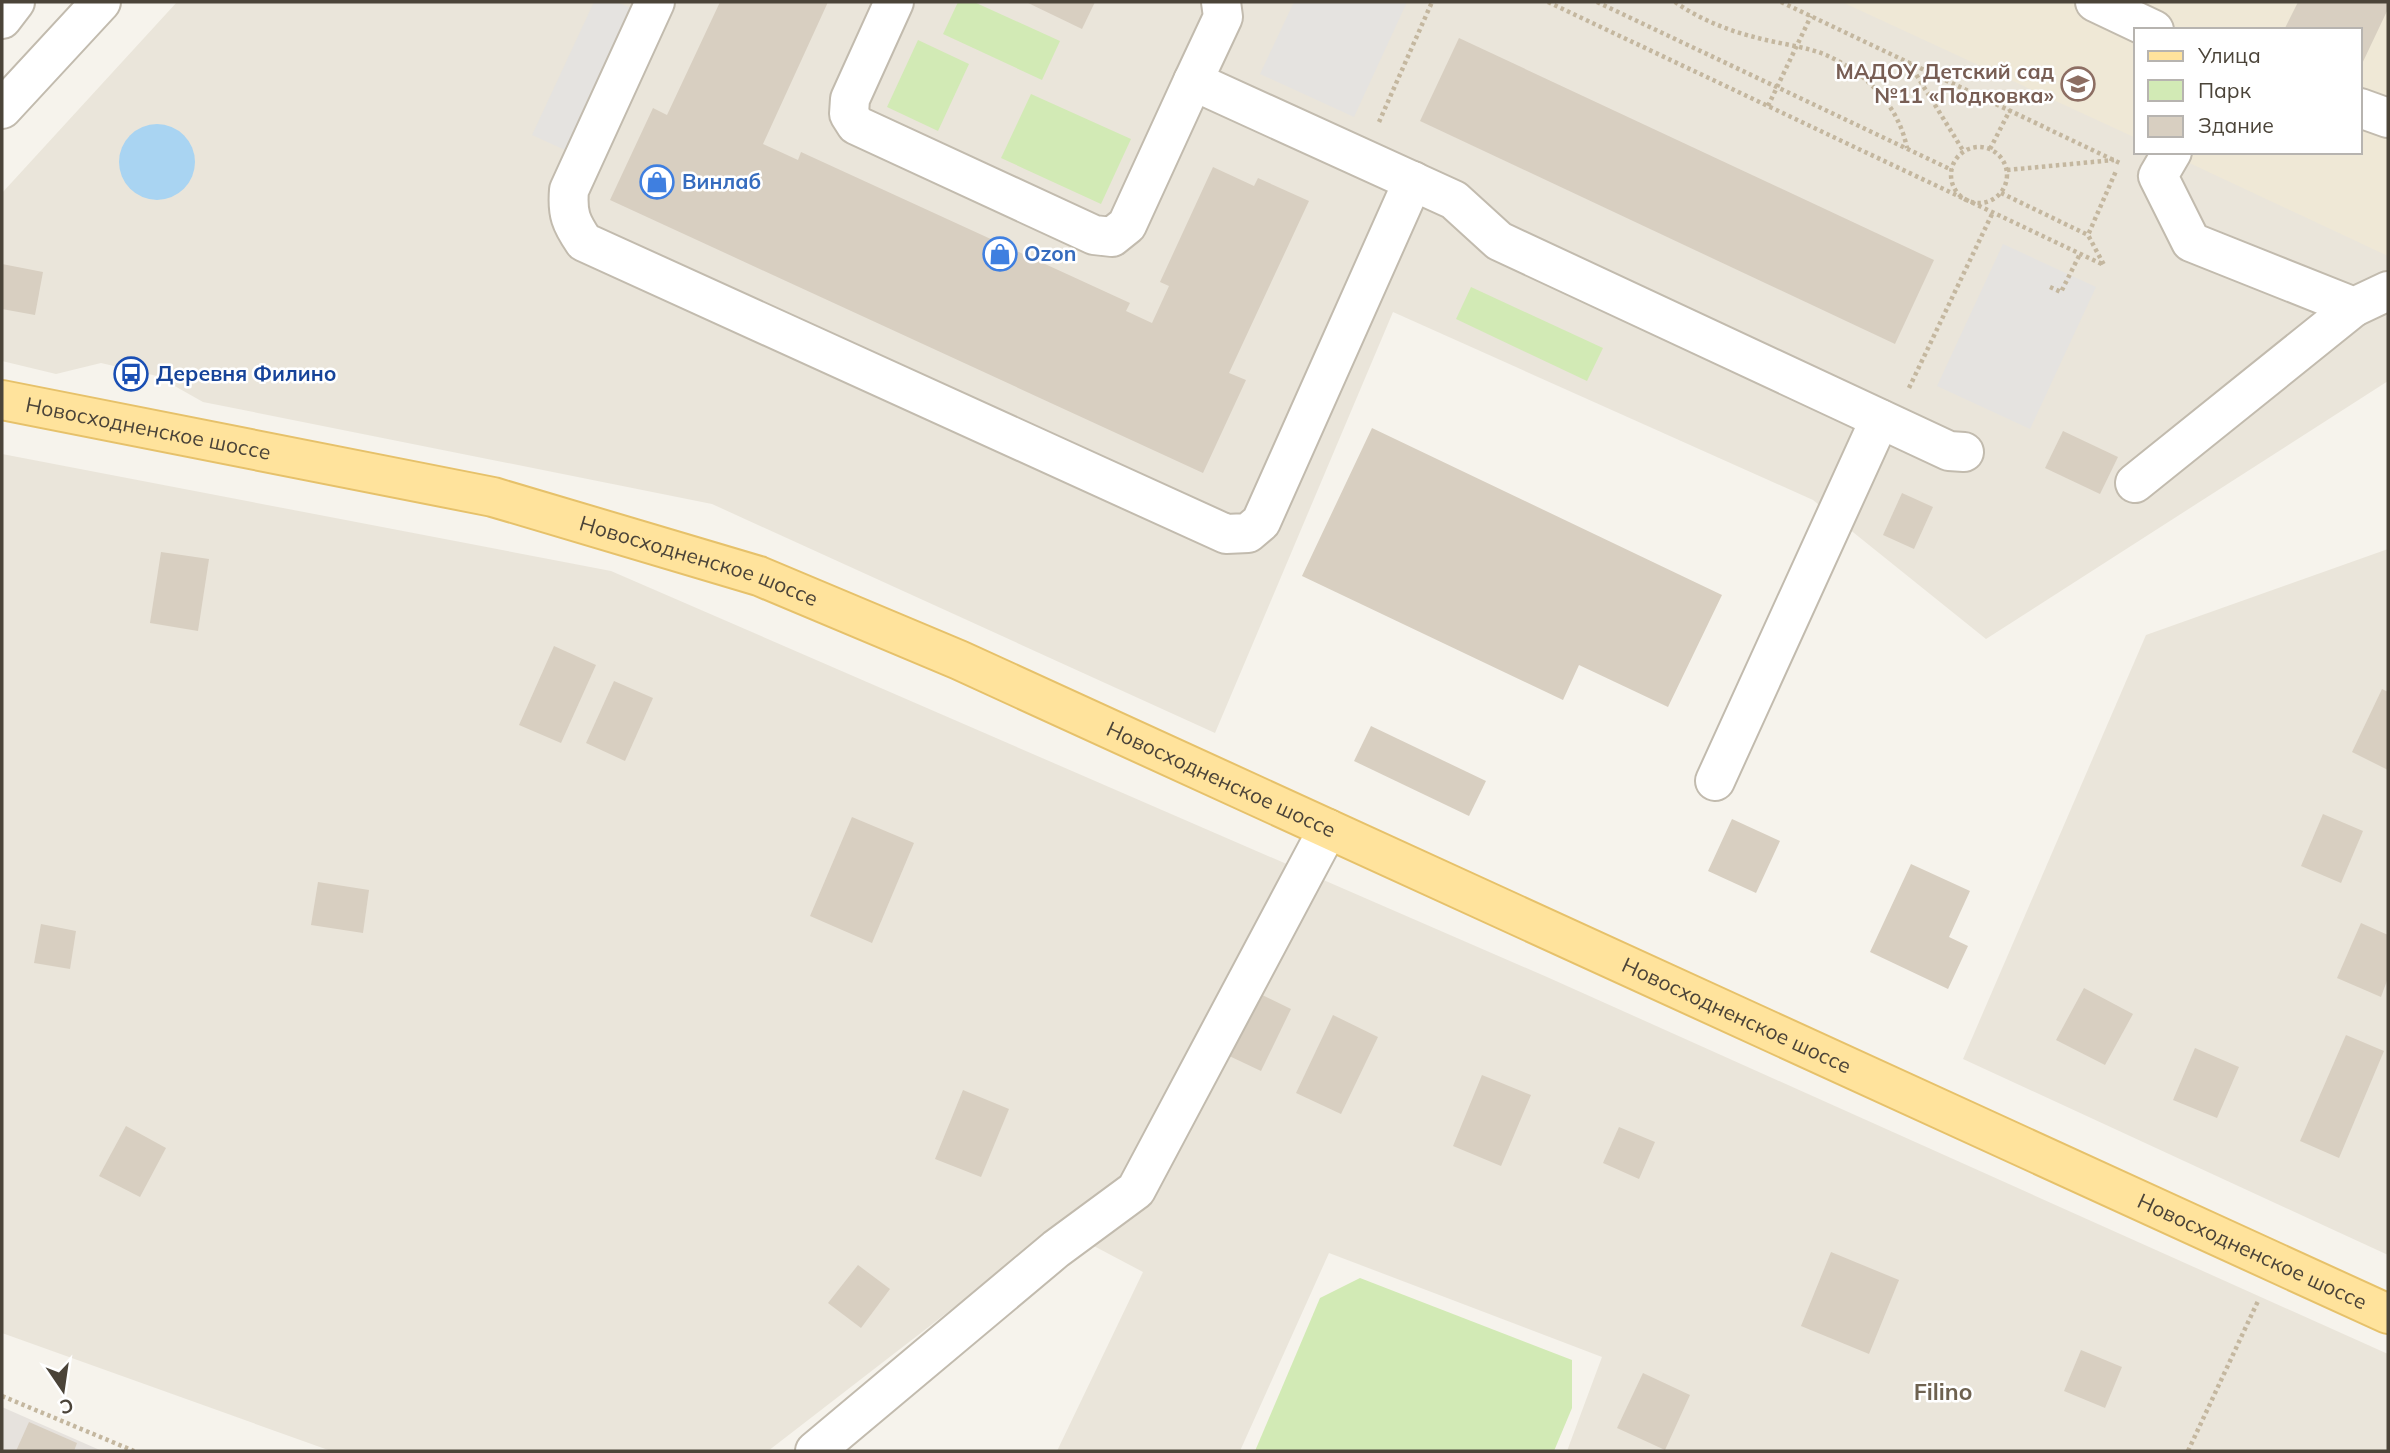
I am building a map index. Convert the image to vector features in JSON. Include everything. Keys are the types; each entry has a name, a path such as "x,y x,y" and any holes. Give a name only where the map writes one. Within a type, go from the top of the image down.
{"main road":[{"name":"Новосходненское шоссе","path":"2,400 493,497 759,576 959,660 2388,1314"}],"street":[{"path":"2,19 15,2"},
{"path":"2,109 101,2"},
{"path":"655,2 569,190 567,209 573,226 584,242 1226,534 1248,534 1261,522 1413,181"},
{"path":"894,2 850,99 849,114 856,125 1094,235 1112,237 1127,225 1223,17 1221,2"},
{"path":"2095,2 2150,28"},
{"path":"1193,81 1454,200 1499,241 1949,451 1964,452"},
{"path":"2362,109 2388,118"},
{"path":"2165,164 2191,242 2354,307"},
{"path":"2135,483 2354,307 2388,291"},
{"path":"1715,781 1886,421"},
{"path":"815,1451 1056,1249 1136,1190 1328,829"}],"path":[{"path":"1363,158 1432,2"},
{"path":"1548,2 2104,265 2088,235 2001,193"},
{"path":"1597,2 1952,170"},
{"path":"1675,2 1718,25 1825,55 1862,77 1889,102 1903,128 1907,149"},
{"path":"1781,2 2141,173 2165,164"},
{"path":"1768,106 1811,16"},
{"path":"1909,62 1964,152"},
{"path":"1990,149 2010,110"},
{"path":"1968,149 1990,149 2002,158 2007,170 2007,182 2001,193 1991,201 1978,203 1966,200 1957,192 1952,180 1952,170 1958,156 1968,149"},
{"path":"2007,170 2117,161"},
{"path":"2088,235 2117,161"},
{"path":"1886,421 1993,212"},
{"path":"2050,286 2061,292 2080,253"},
{"path":"2188,1451 2263,1290"},
{"path":"2,1396 134,1451"}],"shaded area":[{"path":"177,2 2388,2 2388,381 1986,639 1813,500 1393,312 1215,733 712,504 203,402 157,376 101,363 56,374 2,361 2,193"},
{"path":"594,2 617,2 631,8 565,150 532,135"},
{"path":"1294,2 1407,2 1354,117 1260,74"},
{"name":"МАДОУ Детский сад №11 «Подковка»","path":"1842,2 2388,2 2388,256 2170,154 2362,154 2362,28 2134,28 2134,137"},
{"path":"2003,244 2096,287 2030,429 1937,386"},
{"path":"2,454 611,571 1547,977 2388,1354 2388,1451 1567,1451 1602,1357 1329,1253 1240,1451 1057,1451 1143,1272 1058,1227 768,1451 331,1451 2,1333"},
{"path":"2388,549 2388,1255 1963,1059 2146,635"},
{"path":"2,1407 102,1451 2,1451"}],"green space":[{"path":"958,2 974,2 1060,41 1042,80 943,34"},
{"path":"918,40 969,64 938,131 887,107"},
{"path":"1031,94 1131,139 1101,204 1001,158"},
{"path":"1471,287 1603,348 1587,381 1456,319"},
{"path":"1360,1278 1572,1360 1572,1408 1554,1451 1255,1451 1320,1298"}],"water":[{"path":"157,124 172,127 184,135 192,147 195,162 192,177 184,189 172,197 157,200 142,197 130,189 122,177 119,162 122,147 130,135 142,127"}],"building":[{"path":"720,2 828,2 763,144 798,160 801,152 1130,303 1126,311 1152,323 1169,286 1160,282 1213,167 1254,186 1258,178 1309,201 1229,373 1246,380 1203,473 610,200 653,108 667,115"},
{"path":"1026,2 1095,2 1082,29"},
{"path":"2298,2 2388,2 2388,9 2362,64 2362,28 2285,28"},
{"path":"1459,38 1934,260 1895,344 1420,121"},
{"path":"2,264 43,272 35,315 2,309"},
{"path":"1372,428 1722,595 1668,707 1579,665 1563,700 1302,576"},
{"path":"2063,431 2118,457 2100,494 2045,468"},
{"path":"1902,493 1933,507 1914,549 1883,535"},
{"path":"161,552 209,559 198,631 150,623"},
{"path":"554,646 596,665 561,743 519,725"},
{"path":"614,681 653,698 625,761 586,743"},
{"path":"2382,689 2388,692 2388,770 2352,752"},
{"path":"1371,726 1486,781 1469,816 1354,761"},
{"path":"2323,814 2363,831 2341,883 2301,866"},
{"path":"852,817 914,843 872,943 810,916"},
{"path":"1732,819 1780,841 1756,893 1708,871"},
{"path":"1911,864 1970,891 1949,937 1968,946 1948,989 1870,952"},
{"path":"318,882 369,890 363,933 311,925"},
{"path":"2361,923 2388,935 2388,978 2381,997 2337,978"},
{"path":"41,924 76,931 70,969 34,963"},
{"path":"2084,988 2133,1014 2105,1065 2056,1040"},
{"path":"1254,991 1291,1009 1261,1071 1225,1054"},
{"path":"1333,1015 1378,1037 1341,1114 1296,1093"},
{"path":"2346,1035 2384,1051 2339,1158 2300,1141"},
{"path":"2195,1048 2239,1067 2217,1118 2173,1100"},
{"path":"1482,1075 1531,1095 1501,1166 1453,1146"},
{"path":"963,1090 1009,1109 981,1177 935,1159"},
{"path":"126,1126 166,1148 140,1197 99,1176"},
{"path":"1619,1127 1655,1142 1639,1179 1603,1163"},
{"path":"1831,1252 1899,1280 1869,1354 1801,1326"},
{"path":"858,1265 890,1289 861,1328 828,1303"},
{"path":"2081,1350 2122,1367 2105,1408 2064,1391"},
{"path":"1643,1373 1690,1395 1665,1450 1617,1428"},
{"path":"29,1422 77,1443 74,1451 16,1451"}],"place":[{"name":"МАДОУ Детский сад №11 «Подковка»","path":"2078,84"},
{"name":"Винлаб","path":"657,182"},
{"name":"Ozon","path":"1000,254"},
{"name":"Деревня Филино","path":"131,374"}],"district":[{"name":"Filino","path":"1943,1392"}]}
